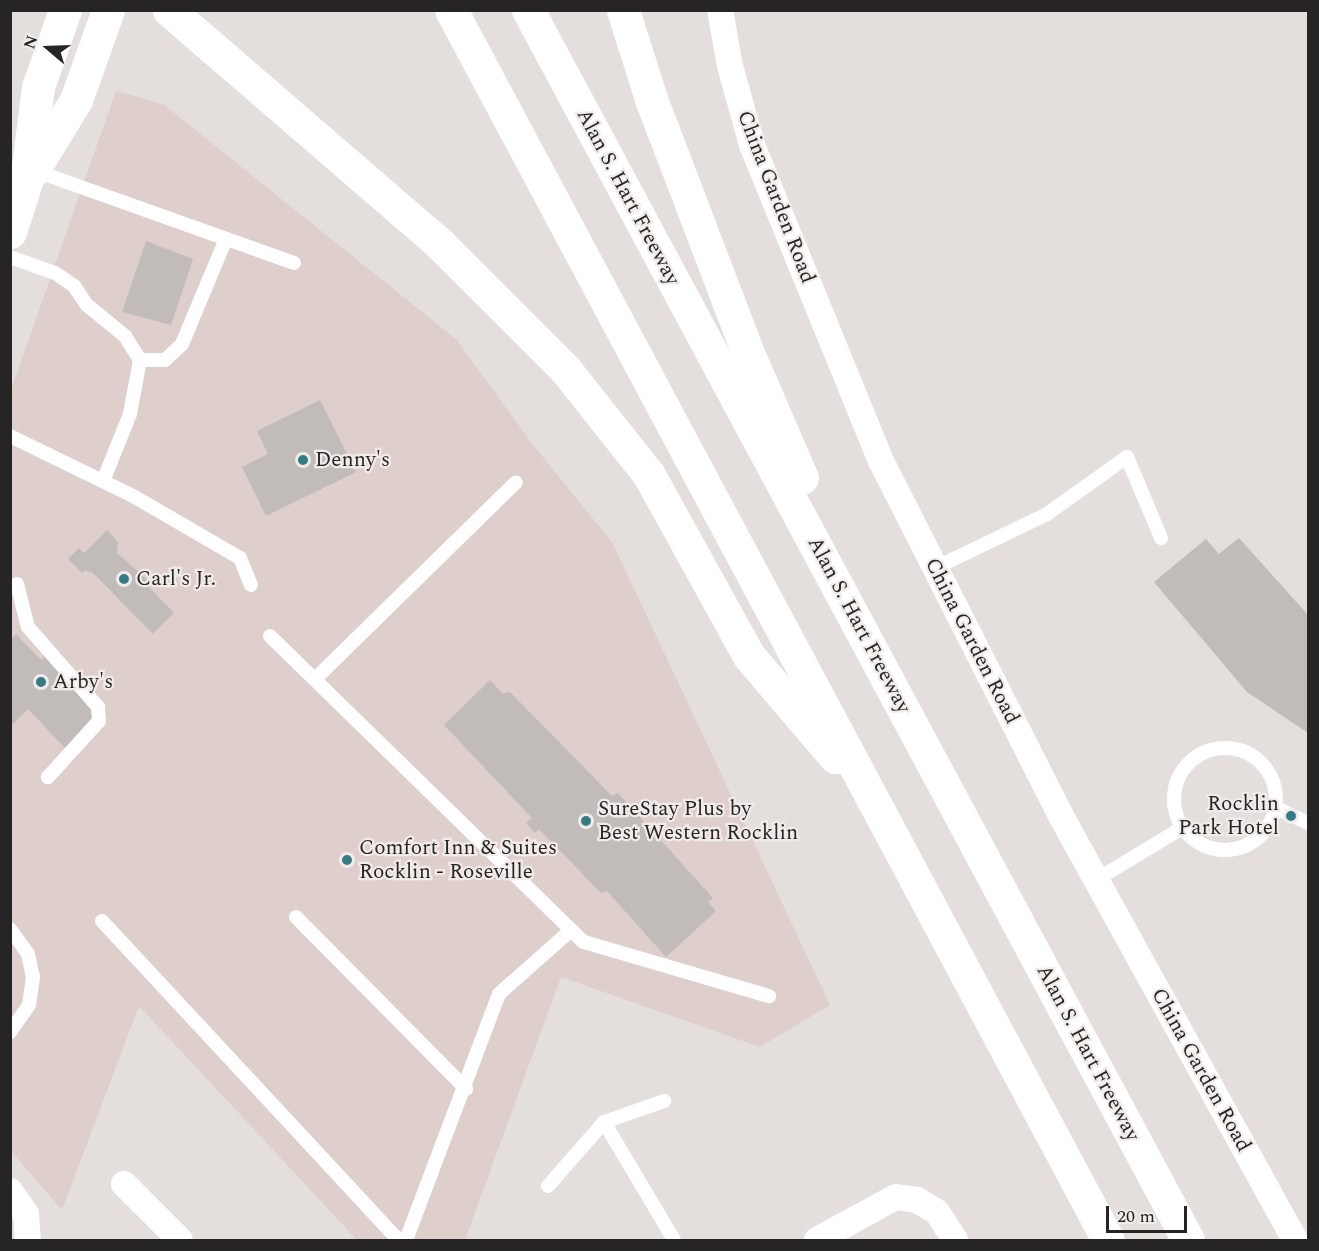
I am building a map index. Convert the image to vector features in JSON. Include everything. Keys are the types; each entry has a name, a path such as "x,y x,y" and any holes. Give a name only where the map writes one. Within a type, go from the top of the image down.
{"main road":[{"path":"30,176 38,87 65,10"},
{"path":"11,231 30,176 76,100 108,10"},
{"path":"169,10 440,244 565,369 649,475 749,656 876,804"},
{"path":"451,10 1108,1240"},
{"name":"Alan S. Hart Freeway","path":"528,10 880,662 1188,1240"},
{"path":"623,10 651,99 748,353 880,662"}],"street":[{"name":"China Garden Road","path":"720,10 730,66 752,146 881,461 1096,880 1295,1240"},
{"path":"124,1184 180,1240"},
{"path":"10,1191 26,1214 28,1240"},
{"path":"817,1240 896,1197 917,1200 937,1212 955,1240"}],"lane":[{"path":"30,176 226,239 294,264"},
{"path":"140,360 165,360 182,344 226,239"},
{"path":"10,257 55,273 74,286 87,305 126,336 140,360 130,414 103,481"},
{"path":"10,436 103,481 240,558 251,585"},
{"path":"935,568 1047,514 1127,457 1161,538"},
{"path":"315,679 516,482"},
{"path":"17,584 28,627 98,707 99,721 48,777"},
{"path":"270,636 584,942 769,996"},
{"path":"1214,748 1234,748 1253,755 1268,770 1275,788 1276,808 1268,827 1254,842 1235,849 1215,849 1196,842 1182,828 1174,809 1174,789 1182,770 1196,756 1214,748"},
{"path":"1276,808 1308,823"},
{"path":"1096,880 1182,828"},
{"path":"296,916 466,1089"},
{"path":"102,921 398,1240"},
{"path":"10,929 28,954 33,977 30,1005 10,1032"},
{"path":"406,1240 466,1089 499,994 571,930"},
{"path":"548,1186 604,1122 664,1101"},
{"path":"604,1122 674,1240"}],"shaded area":[{"path":"116,91 163,104 456,339 533,445 612,542 830,1005 760,1047 561,977 465,1240 357,1240 139,1006 62,1210 11,1151 11,390"}],"building":[{"path":"146,241 193,259 171,325 122,312"},
{"name":"Denny's","path":"320,400 356,472 266,516 242,467 268,454 257,431"},
{"name":"Carl's Jr.","path":"107,530 118,542 117,553 152,584 149,587 174,613 153,634 93,573 85,570 82,573 68,559 79,548 84,553"},
{"path":"1239,538 1308,615 1308,733 1247,692 1154,582 1206,539 1219,554"},
{"name":"Arby's","path":"16,634 41,660 46,655 97,712 65,748 28,709 13,724 10,722 10,640"},
{"name":"SureStay Plus by Best Western Rocklin","path":"490,680 503,694 510,692 612,796 618,793 713,898 708,902 716,911 666,957 607,891 601,893 539,829 535,833 526,823 532,818 444,725"}],"place":[{"name":"Denny's","path":"303,460"},
{"name":"Carl's Jr.","path":"124,579"},
{"name":"Arby's","path":"41,682"},
{"name":"Rocklin Park Hotel","path":"1291,816"},
{"name":"SureStay Plus by Best Western Rocklin","path":"586,821"},
{"name":"Comfort Inn & Suites Rocklin - Roseville","path":"347,860"}]}
